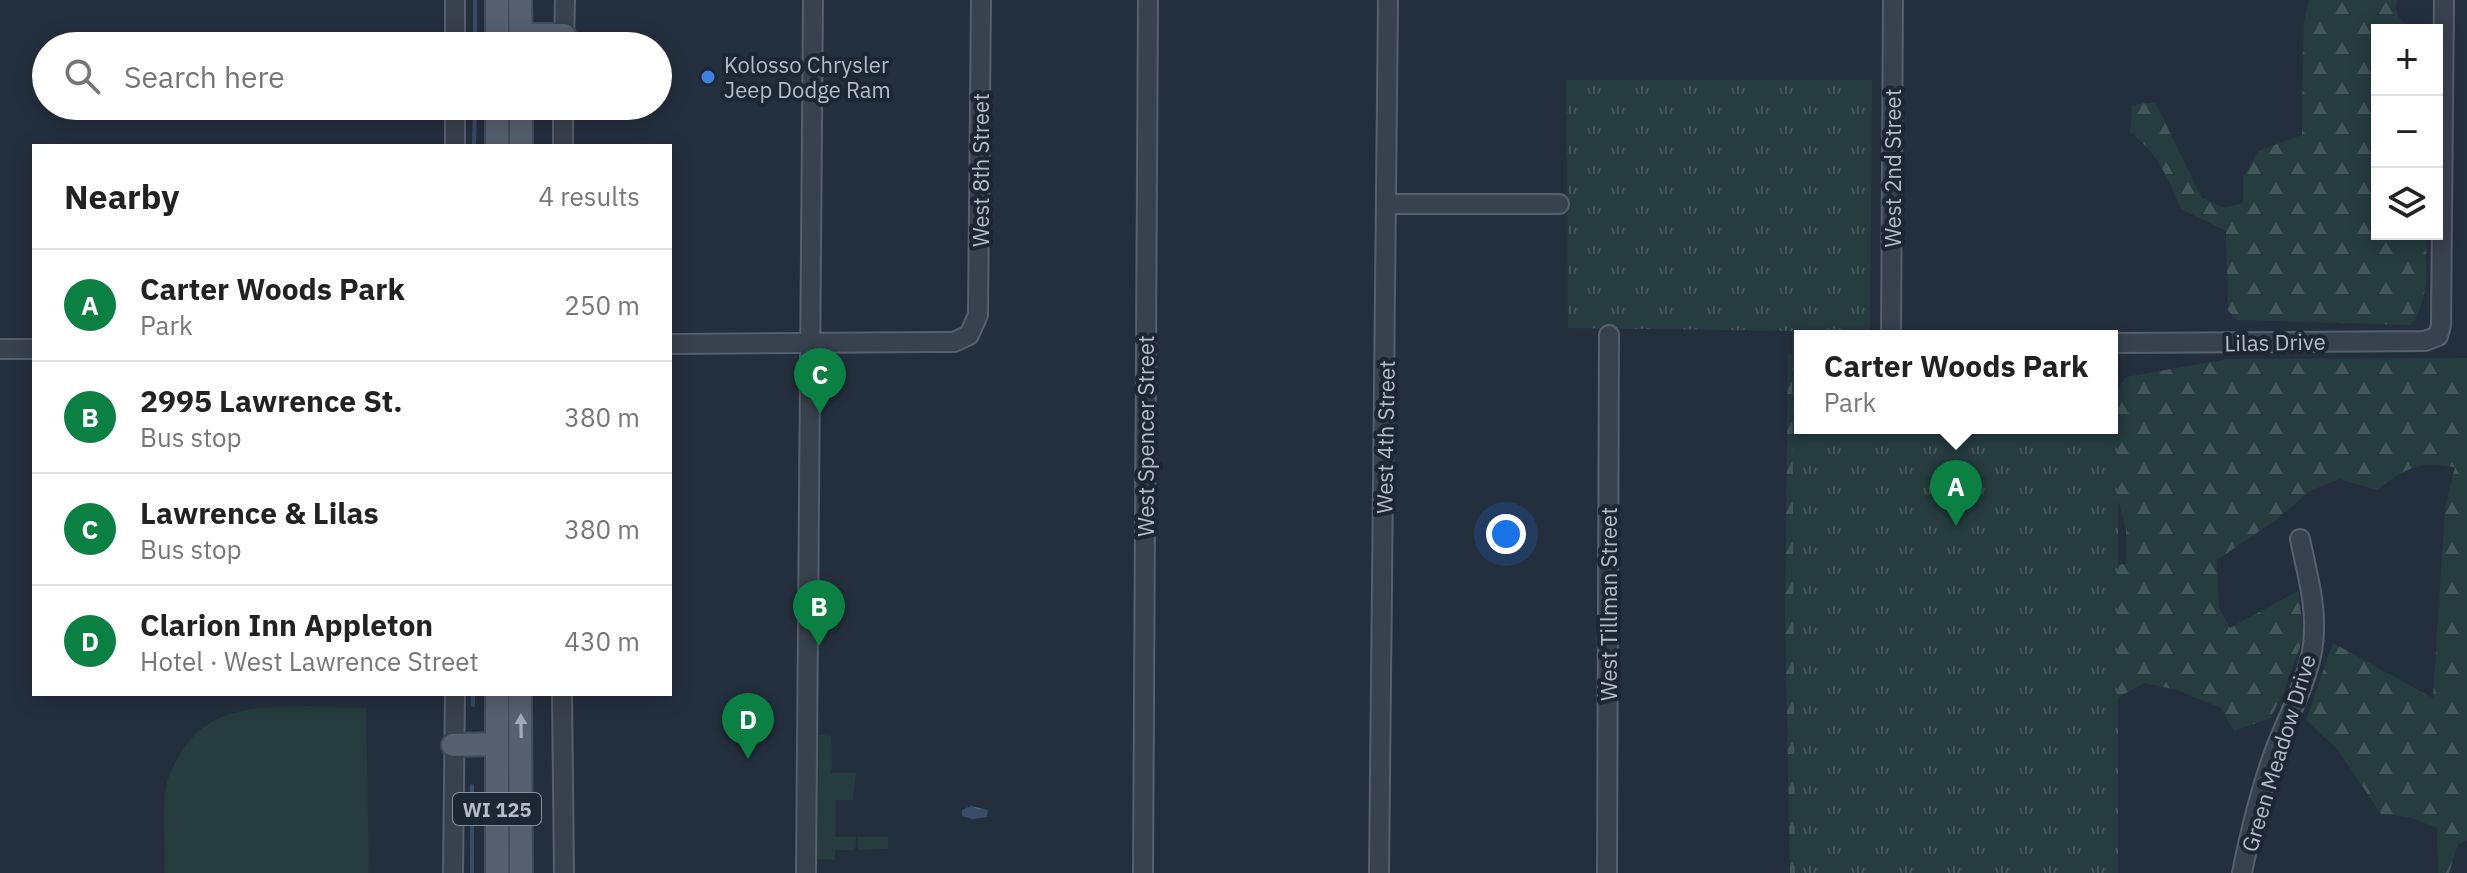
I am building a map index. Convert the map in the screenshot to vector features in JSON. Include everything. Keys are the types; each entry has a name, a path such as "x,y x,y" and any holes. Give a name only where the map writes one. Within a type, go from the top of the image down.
{"main road":[{"path":"497,0 497,32"},
{"path":"520,0 520,32"},
{"path":"497,120 497,144"},
{"path":"521,120 521,144"},
{"name":"WI 125","path":"497,696 497,873"},
{"name":"WI 125","path":"520,696 521,873"},
{"path":"453,745 497,744"}],"street":[{"path":"455,0 455,32"},
{"path":"564,32 565,0"},
{"path":"806,873 813,0"},
{"name":"West 8th Street","path":"810,343 954,342 966,337 978,315 981,0"},
{"name":"West Spencer Street","path":"1143,873 1148,0"},
{"name":"West 4th Street","path":"1379,873 1388,0"},
{"name":"West 2nd Street","path":"1891,330 1893,0"},
{"name":"Lilas Drive","path":"2118,343 2425,341 2438,336 2441,325 2444,0"},
{"path":"455,120 455,144"},
{"path":"563,120 563,144"},
{"path":"1387,204 1559,204"},
{"name":"West Tillman Street","path":"1607,873 1609,335"},
{"path":"672,344 810,343"},
{"path":"0,349 32,349"},
{"name":"Green Meadow Drive","path":"2242,873 2263,786 2300,690 2315,634 2314,608 2300,539"},
{"path":"453,873 455,696"},
{"path":"562,696 564,873"}],"green space":[{"path":"2309,0 2398,0 2395,7 2404,24 2371,24 2371,240 2426,240 2425,292 2411,325 2238,320 2228,311 2226,231 2181,209 2155,157 2130,132 2132,105 2155,102 2202,198 2224,208 2243,203 2243,177 2258,151 2302,135 2303,27"},
{"path":"1566,80 1872,80 1870,330 1794,330 1794,434 2118,434 2118,873 1795,873 1792,331 1568,328"},
{"path":"1794,354 1794,434 1813,434 2094,565 2126,564 2126,529 2116,492 2116,434 2118,388 2126,377 2228,359 2467,358 2467,841 2458,844 2449,873 2438,873 2437,828 2409,817 2381,814 2338,750 2306,720 2333,643 2433,698 2445,508 2455,467 2431,465 2404,471 2377,490 2339,479 2310,491 2277,519 2217,560 2219,608 2230,628 2298,591 2304,636 2282,696 2270,718 2234,731 2221,708 2177,690 2144,683 1801,873 1790,873 1785,612 1788,355"},
{"path":"266,707 366,708 369,873 165,873 166,787 174,765 192,738 204,727 233,713"},
{"path":"816,736 831,736 830,773 856,773 853,800 835,800 835,835 856,837 855,850 835,850 835,860 815,859"},
{"path":"858,837 888,837 888,849 858,850"}],"water":[{"path":"971,806 988,810 987,817 972,819 962,816 962,810"}],"waterway":[{"path":"475,0 475,32"},
{"path":"474,144 475,120"},
{"path":"473,696 473,705"},
{"path":"472,786 472,873"}],"place":[{"name":"Kolosso Chrysler Jeep Dodge Ram","path":"708,77"},
{"name":"Lawrence & Lilas","path":"820,414"},
{"name":"Carter Woods Park","path":"1956,526"},
{"name":"2995 Lawrence St.","path":"819,646"},
{"name":"Clarion Inn Appleton","path":"748,759"}]}
